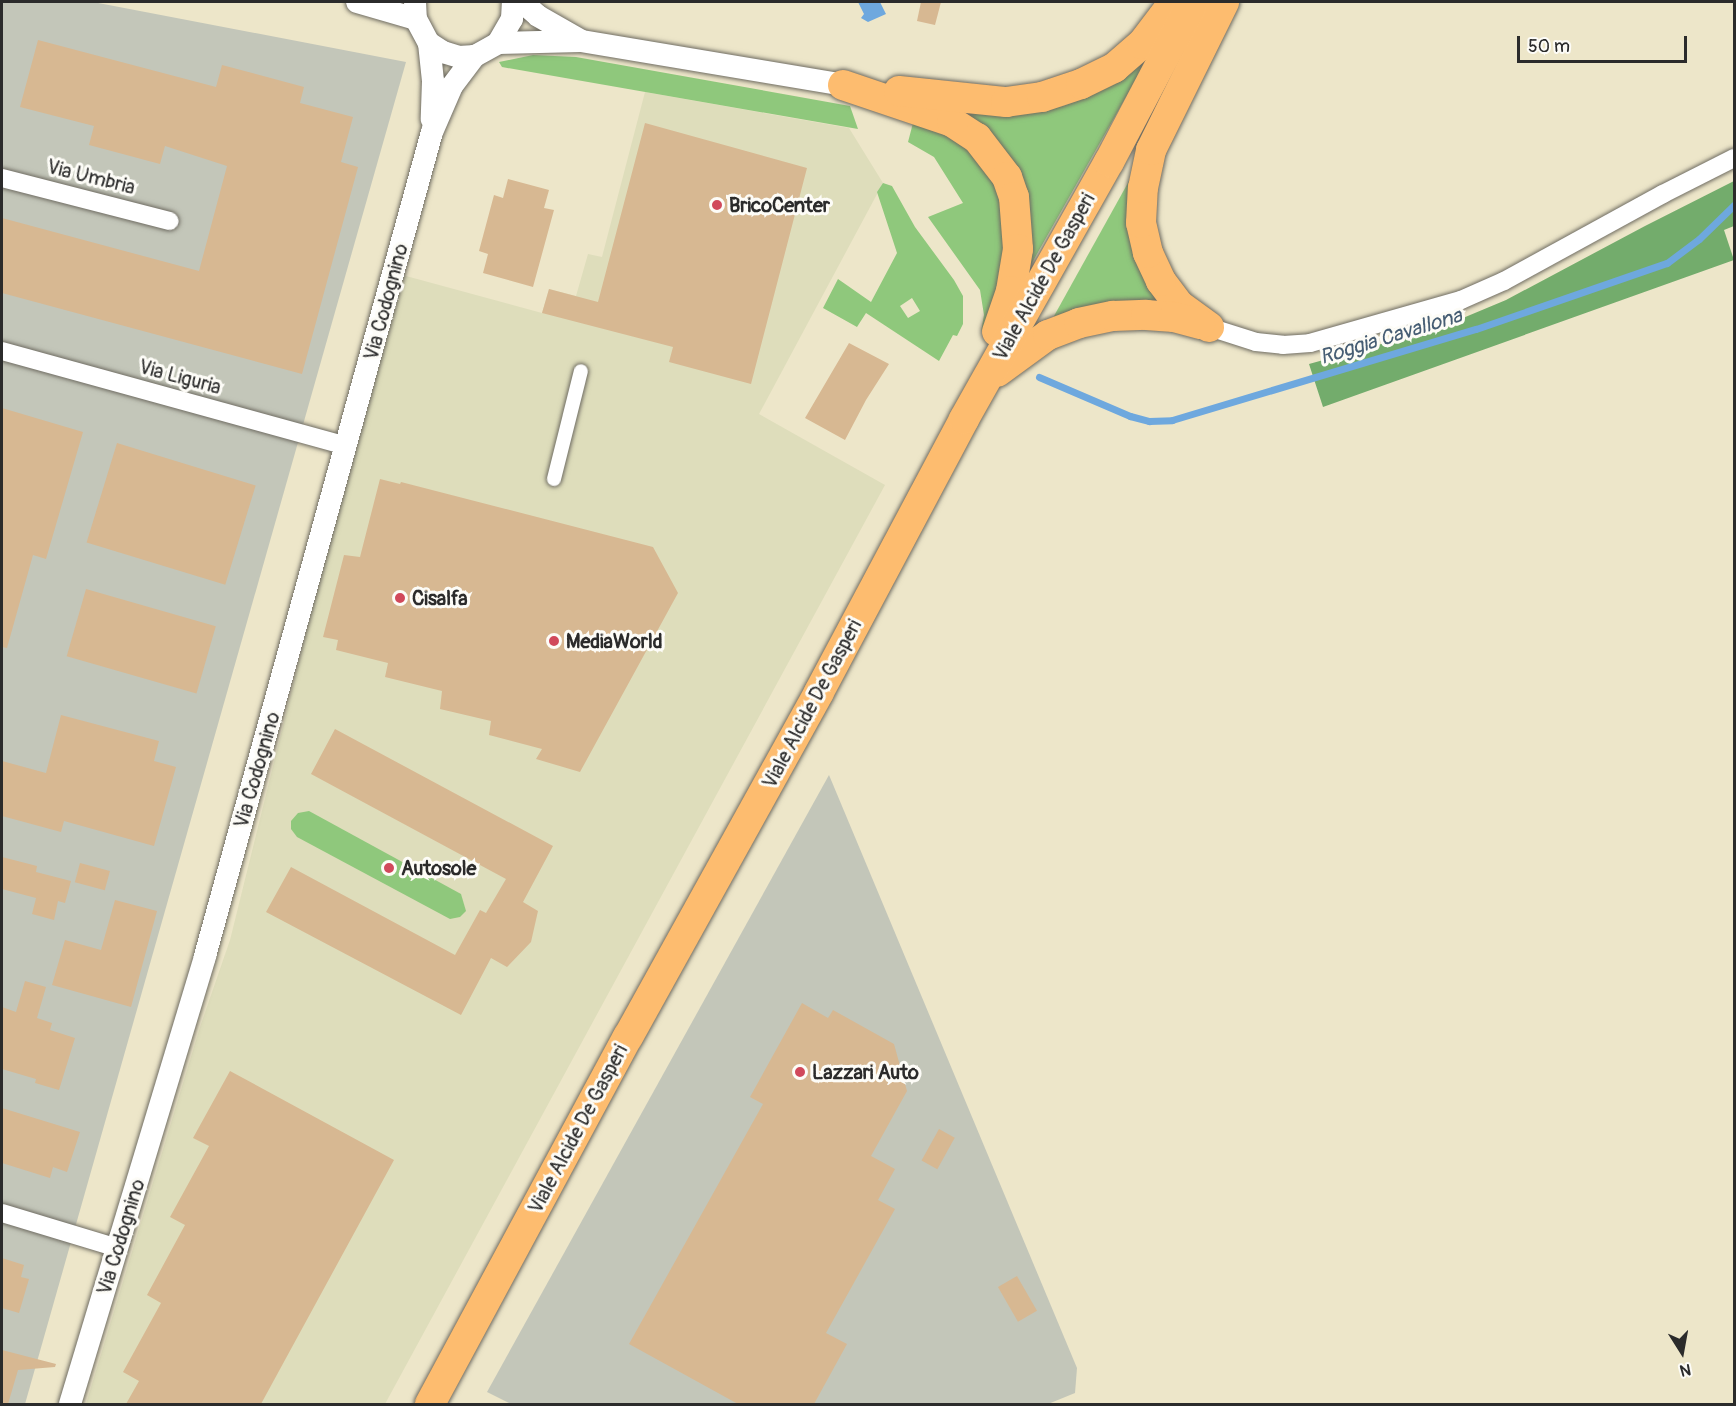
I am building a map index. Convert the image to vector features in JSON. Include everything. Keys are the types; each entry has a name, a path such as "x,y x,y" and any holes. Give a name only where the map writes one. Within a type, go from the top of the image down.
{"main road":[{"path":"843,85 1006,102 1042,97 1081,84 1114,68 1142,44 1174,2"},
{"name":"Viale Alcide De Gasperi","path":"430,1404 628,1037 819,692 964,419 1109,162 1193,2"},
{"path":"1209,327 1179,305 1161,281 1148,253 1141,223 1143,188 1151,150 1224,2"},
{"path":"843,85 952,122 977,138 996,159 1007,177 1014,197 1018,249 1011,291 998,329 978,367 964,419"},
{"path":"984,384 1017,355 1048,335 1079,323 1113,316 1146,315 1174,317 1209,327"}],"street":[{"path":"357,2 416,10 429,43 443,52 459,57 475,56 498,43 581,41 843,85"},
{"path":"498,43 512,19 513,2"},
{"path":"522,2 538,16 581,41"},
{"name":"Via Codognino","path":"429,43 433,81 432,132"},
{"name":"Via Codognino","path":"70,1404 205,956 432,132 452,86 475,56"},
{"path":"1209,327 1256,342 1310,343 1461,300 1504,281 1734,158"},
{"name":"Via Umbria","path":"2,178 170,221"},
{"name":"Via Liguria","path":"2,351 347,446"},
{"path":"554,479 580,371"},
{"path":"2,1213 118,1248"}],"shaded area":[{"path":"2,2 93,2 406,62 25,1404 2,1404"},
{"path":"645,92 849,128 883,183 759,414 885,485 385,1404 86,1404 200,1027 230,940 395,273 542,313 549,289 576,296 588,254 602,257"},
{"path":"829,775 1077,1368 1075,1393 1048,1404 511,1404 487,1392"}],"green space":[{"path":"533,55 576,57 850,106 858,129 502,67 499,62"},
{"path":"1142,64 1143,67 1029,268 966,113 1008,116 1063,106 1084,98"},
{"path":"913,123 943,132 966,147 989,172 1003,203 1008,239 995,298 981,332 984,315 980,290 928,217 963,203 934,157 908,142"},
{"path":"1134,172 1176,309 1056,319 1054,316"},
{"path":"1734,181 1734,226 1724,230 1734,260 1323,407 1309,364 1439,328 1506,300"},
{"path":"883,183 892,186 915,227 963,296 963,324 957,336 953,335 939,361 866,313 857,327 823,308 838,279 871,302 897,253 877,192","holes":["912,298 920,311 908,318 900,306"]},
{"path":"309,811 461,894 466,911 460,917 450,919 297,837 291,829 291,821 298,813"}],"water":[{"path":"858,2 880,2 886,14 868,22 861,18 864,14"}],"building":[{"path":"921,2 941,2 935,25 917,21"},
{"path":"38,40 216,87 222,65 304,87 300,103 353,117 341,162 358,167 302,374 2,293 2,218 199,271 227,166 165,146 160,164 89,145 94,126 20,107"},
{"path":"645,123 807,168 751,384 669,362 673,347 542,313 549,289 598,302"},
{"path":"508,179 549,190 544,208 554,210 533,287 483,273 488,254 479,251 494,195 503,198"},
{"path":"849,343 889,364 866,400 845,440 805,418"},
{"path":"2,408 83,432 46,559 33,555 7,648 2,647"},
{"path":"117,443 256,485 225,585 87,542"},
{"name":"MediaWorld","path":"380,479 400,484 401,482 653,547 678,593 580,772 536,759 542,749 489,735 491,721 440,709 442,691 385,677 388,663 336,650 338,640 323,637 344,555 360,557"},
{"path":"86,589 216,626 196,693 67,656"},
{"path":"61,715 159,741 154,761 176,767 154,846 64,821 61,832 2,816 2,761 46,773"},
{"path":"335,729 553,846 523,902 538,911 531,942 507,967 491,958 461,1015 266,912 291,867 455,955 480,910 486,913 506,879 311,774"},
{"path":"2,857 37,866 36,872 71,881 65,903 58,901 54,920 32,914 36,898 2,889"},
{"path":"80,863 110,871 105,890 75,882"},
{"path":"115,900 157,911 131,1007 52,985 65,940 101,950"},
{"path":"25,981 46,987 37,1018 52,1023 50,1030 75,1038 59,1090 35,1083 36,1079 2,1069 2,1007 16,1012"},
{"path":"802,1003 828,1018 833,1010 894,1044 907,1091 871,1156 895,1169 878,1200 895,1209 826,1333 847,1344 814,1404 738,1404 629,1344 763,1104 750,1097"},
{"path":"230,1071 394,1160 261,1404 126,1404 139,1381 123,1372 161,1303 147,1295 185,1225 170,1217 209,1146 193,1138"},
{"path":"2,1108 80,1132 67,1172 53,1167 50,1178 2,1163"},
{"path":"939,1129 955,1138 937,1169 922,1160"},
{"path":"2,1258 24,1265 21,1277 29,1279 19,1313 2,1308"},
{"path":"1017,1276 1037,1311 1018,1322 998,1287"},
{"path":"2,1350 56,1364 55,1367 18,1370 8,1404 2,1404"}],"waterway":[{"name":"Roggia Cavallona","path":"1039,377 1130,416 1149,421 1172,420 1476,329 1667,263 1699,239 1734,205"}],"place":[{"name":"BricoCenter","path":"717,205"},
{"name":"Cisalfa","path":"400,598"},
{"name":"MediaWorld","path":"554,641"},
{"name":"Autosole","path":"389,868"},
{"name":"Lazzari Auto","path":"800,1072"}]}
